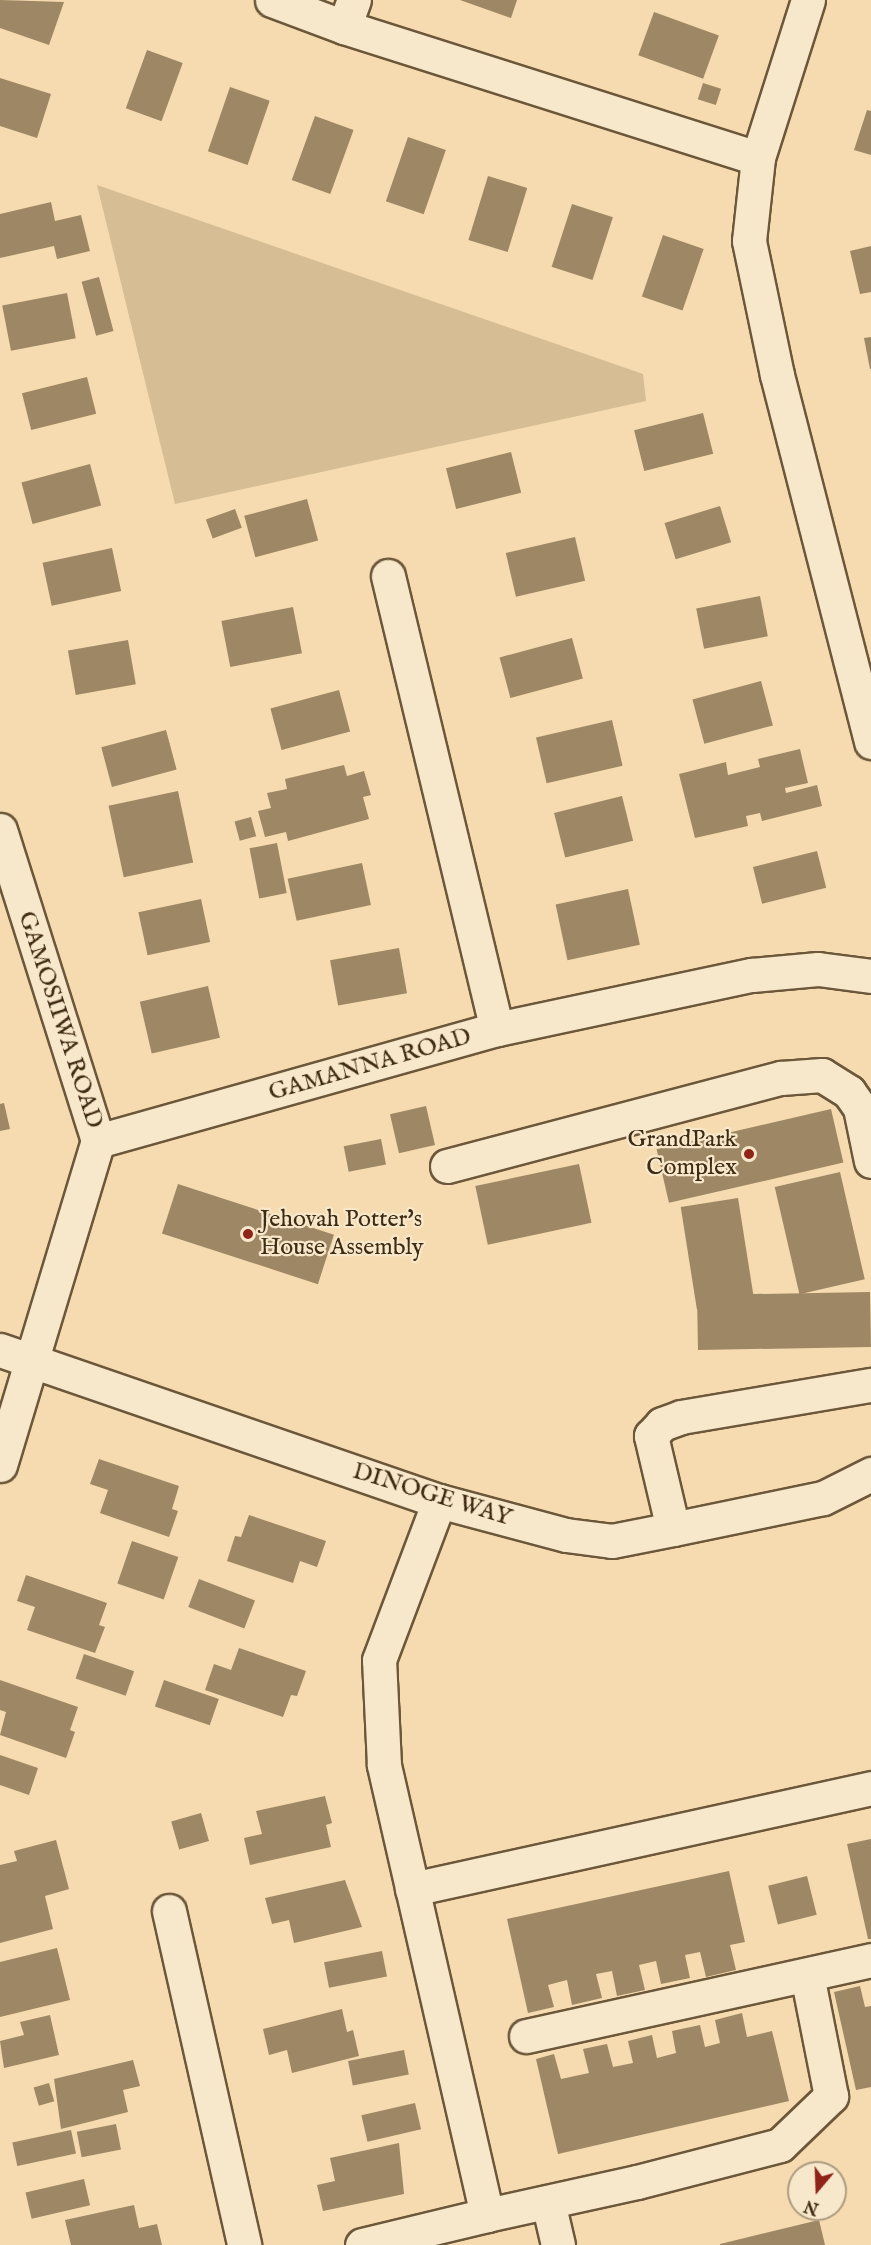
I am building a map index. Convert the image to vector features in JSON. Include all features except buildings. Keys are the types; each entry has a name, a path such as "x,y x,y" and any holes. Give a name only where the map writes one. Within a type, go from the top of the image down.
{"street":[{"path":"272,0 349,13 758,158"},
{"path":"808,0 758,158 749,242 777,375 871,742"},
{"path":"388,576 497,1029"},
{"name":"GAMOSIIWA ROAD","path":"0,830 98,1141"},
{"name":"GAMANNA ROAD","path":"98,1141 497,1029 752,975 818,969 871,976"},
{"path":"447,1166 781,1078 822,1075 849,1092 860,1108 871,1161"},
{"path":"0,1465 34,1361 98,1141"},
{"name":"DINOGE WAY","path":"0,1350 439,1501 566,1535 612,1541 673,1529 823,1498 871,1474"},
{"path":"673,1529 651,1436 662,1424 681,1417 871,1385"},
{"path":"439,1501 379,1660 384,1766 487,2215"},
{"path":"412,1889 871,1788"},
{"path":"169,1911 244,2245"},
{"path":"526,2036 871,1960"},
{"path":"362,2245 780,2145 831,2096 807,1975"},
{"path":"548,2202 558,2245"}],"shaded area":[{"path":"97,185 643,374 646,401 175,504"}],"place":[{"name":"GrandPark Complex","path":"749,1154"},
{"name":"Jehovah Potter's House Assembly","path":"248,1234"}]}
